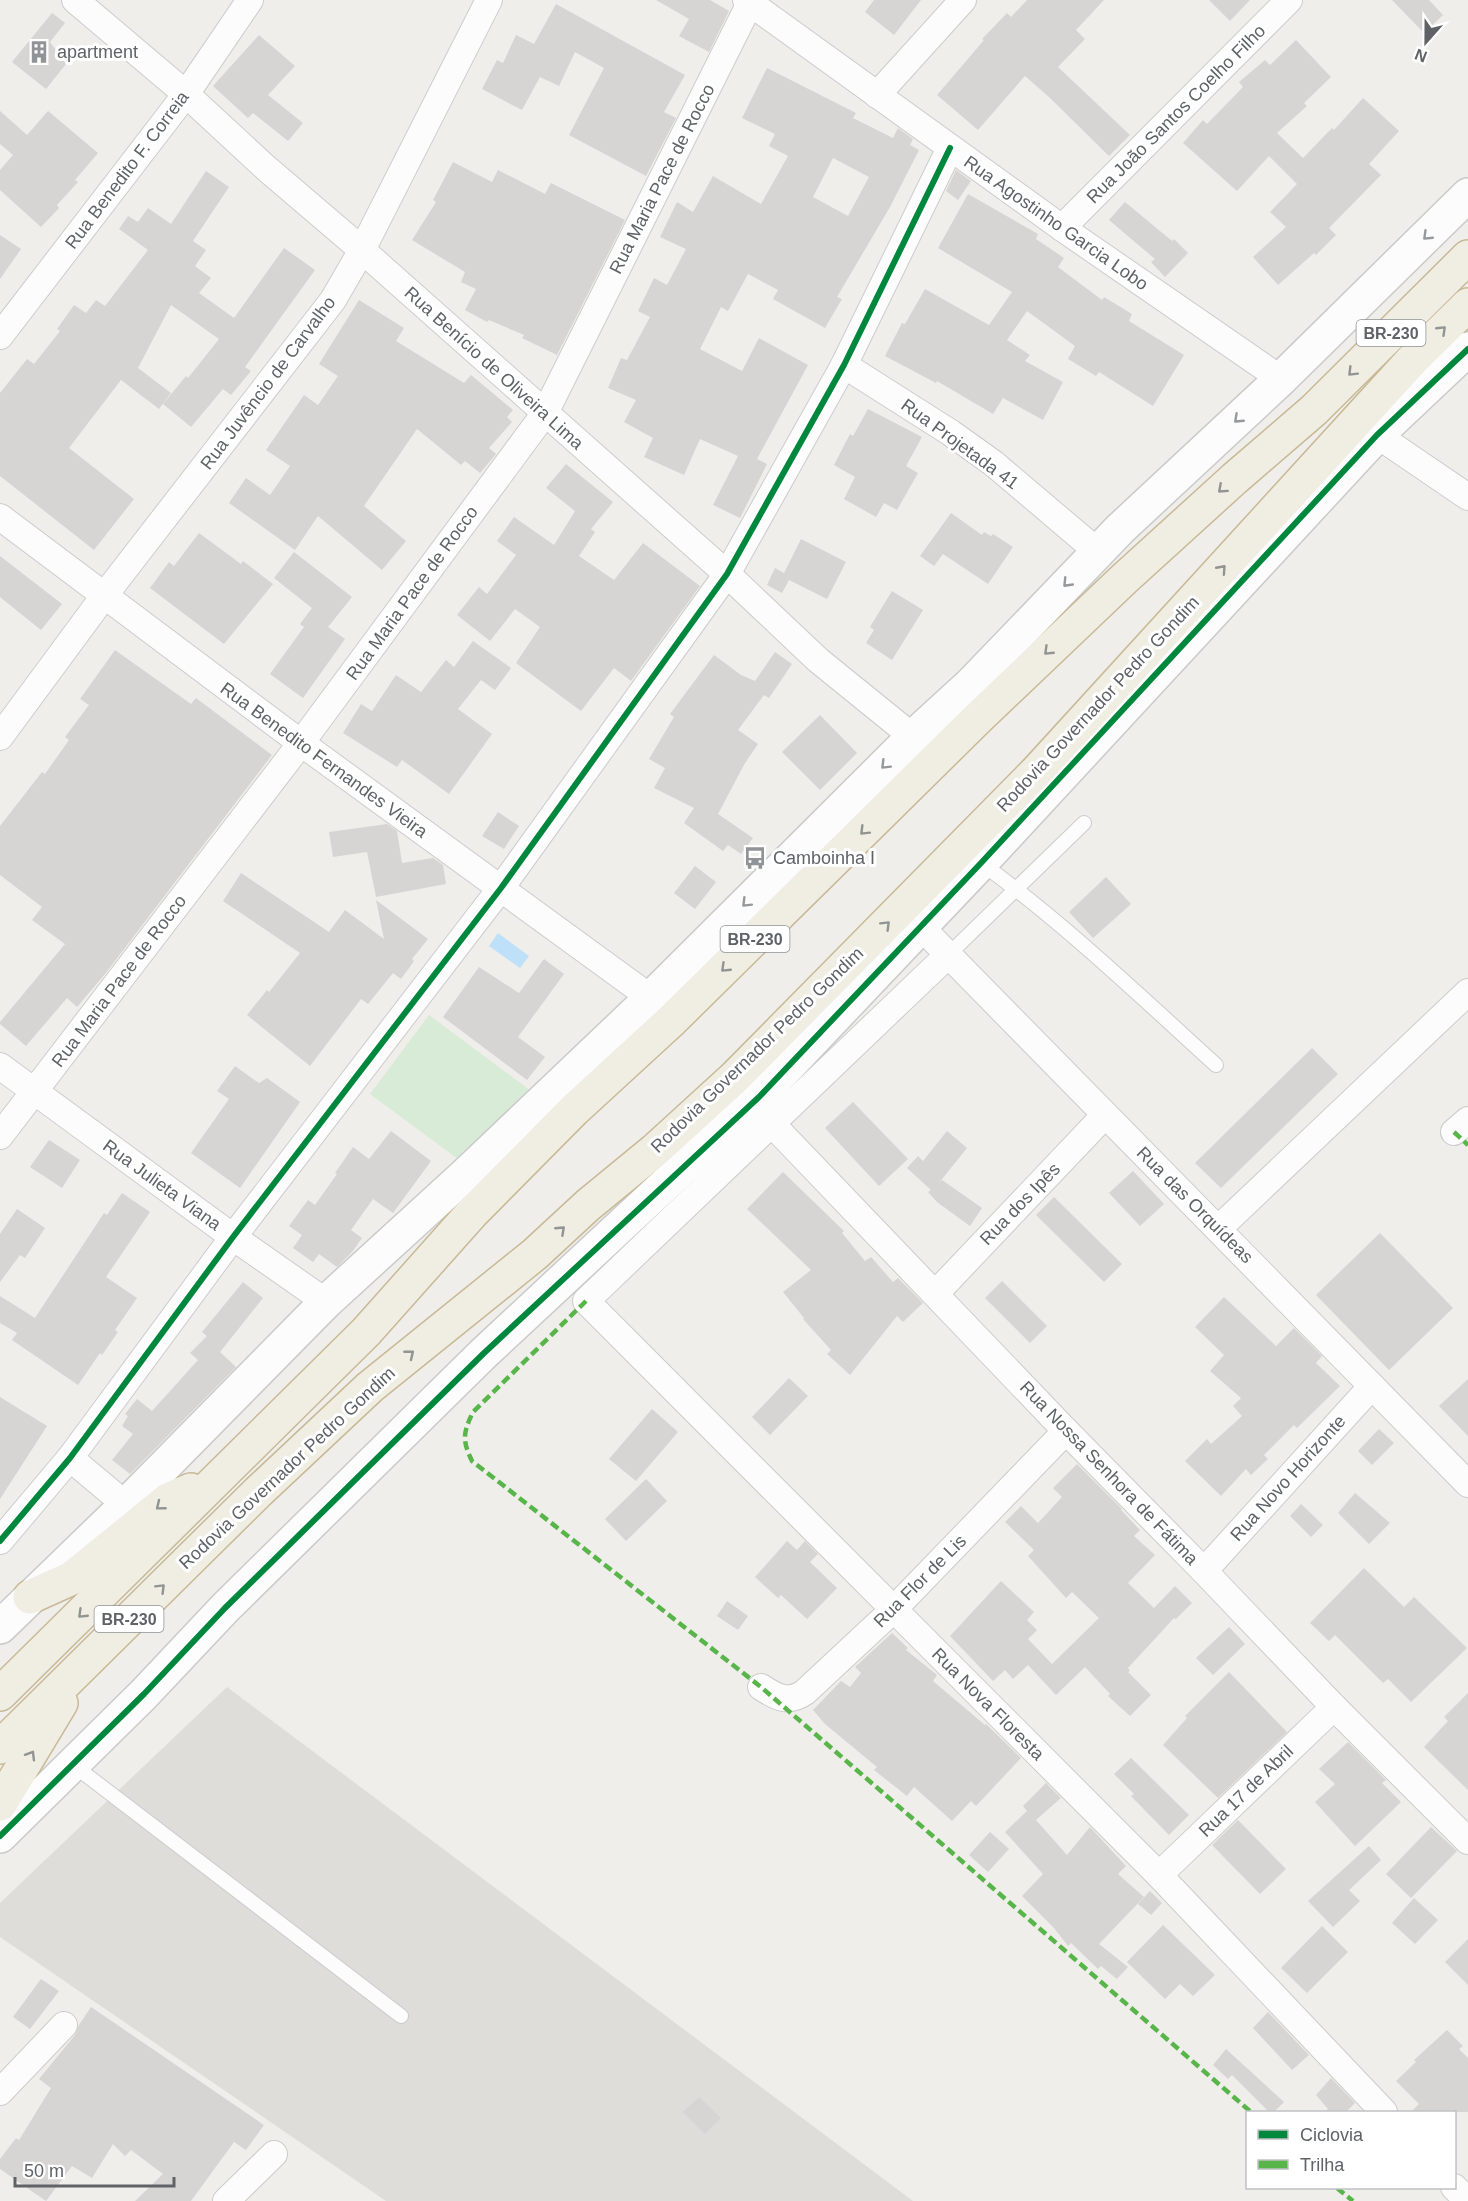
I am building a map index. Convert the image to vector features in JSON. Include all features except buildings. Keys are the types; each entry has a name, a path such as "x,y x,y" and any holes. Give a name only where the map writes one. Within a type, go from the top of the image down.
{"highway":[{"name":"Rodovia Governador Pedro Gondim","path":"0,1694 366,1332 472,1213 574,1110 680,1012 1050,649 1233,479 1314,410 1468,257"},
{"name":"Rodovia Governador Pedro Gondim","path":"0,1747 258,1492 370,1387 535,1254 735,1077 1037,771 1414,358 1468,305"},
{"path":"30,1597 72,1578 168,1500 184,1492 213,1485"},
{"path":"0,1804 86,1662"}],"street":[{"name":"Rua Benício de Oliveira Lima","path":"75,0 186,94 266,168 362,250 727,574 818,660 913,737"},
{"name":"Rua Benedito F. Correia","path":"0,336 186,94 250,0"},
{"name":"Rua Juvêncio de Carvalho","path":"0,737 104,596 333,300 362,250 489,0"},
{"path":"877,95 963,0"},
{"name":"Rua João Santos Coelho Filho","path":"1062,228 1289,0"},
{"name":"Rua Agostinho Garcia Lobo","path":"748,2 1062,228 1281,379"},
{"name":"Rua Maria Pace de Rocco","path":"0,1136 300,744 545,413 748,2"},
{"path":"0,1541 70,1458 233,1237 501,888 727,574 844,365 950,148"},
{"path":"0,1627 126,1505 326,1302 465,1175 651,998 913,737 970,684 1128,521 1281,379 1468,195"},
{"path":"765,1110 921,927 1377,435 1468,349"},
{"name":"Rua Projetada 41","path":"844,365 951,433 993,463 1098,552"},
{"path":"1377,435 1468,497"},
{"name":"Rua Benedito Fernandes Vieira","path":"0,517 300,744 651,998"},
{"name":"Rua das Orquídeas","path":"921,927 1468,1484"},
{"path":"0,1836 144,1694 225,1608 483,1354 948,955"},
{"path":"1218,1229 1468,992"},
{"name":"Rua Julieta Viana","path":"0,1066 233,1237 326,1302"},
{"name":"Rua Nossa Senhora de Fátima","path":"765,1110 1066,1431 1334,1707 1467,1837"},
{"name":"Rua Nova Floresta","path":"765,1110 586,1300 1159,1875 1383,2111"},
{"name":"Rua dos Ipês","path":"936,1293 1105,1115"},
{"name":"Rua Novo Horizonte","path":"1204,1571 1372,1386"},
{"name":"Rua Flor de Lis","path":"761,1687 778,1698 798,1697 893,1610 1066,1431"},
{"path":"70,1458 126,1505"},
{"name":"Rua 17 de Abril","path":"1159,1875 1334,1707"},
{"path":"0,2092 64,2025"},
{"path":"226,2201 274,2154"},
{"path":"1456,2188 1468,2201"}],"lane":[{"path":"948,955 1084,823"},
{"path":"981,863 1016,889 1105,964 1216,1065"},
{"path":"72,1764 401,2016"}],"shaded area":[{"path":"227,1687 913,2201 386,2201 0,1937 0,1903"}],"green space":[{"path":"429,1015 531,1091 466,1165 370,1094"}],"water":[{"path":"498,933 529,956 520,968 489,946"}],"marked path":[{"path":"1454,1132 1468,1145"},
{"path":"586,1301 473,1412 465,1436 472,1461 761,1687 1250,2111"},
{"path":"1338,2189 1353,2201"}],"cycle path":[{"path":"0,1541 70,1458 233,1237 501,888 727,574 844,365 950,148"},
{"path":"0,1836 144,1694 225,1608 483,1354 759,1097 981,863 1377,435 1468,349"}],"place":[{"name":"apartment","path":"39,52"},
{"name":"Camboinha I","path":"755,858"}]}
